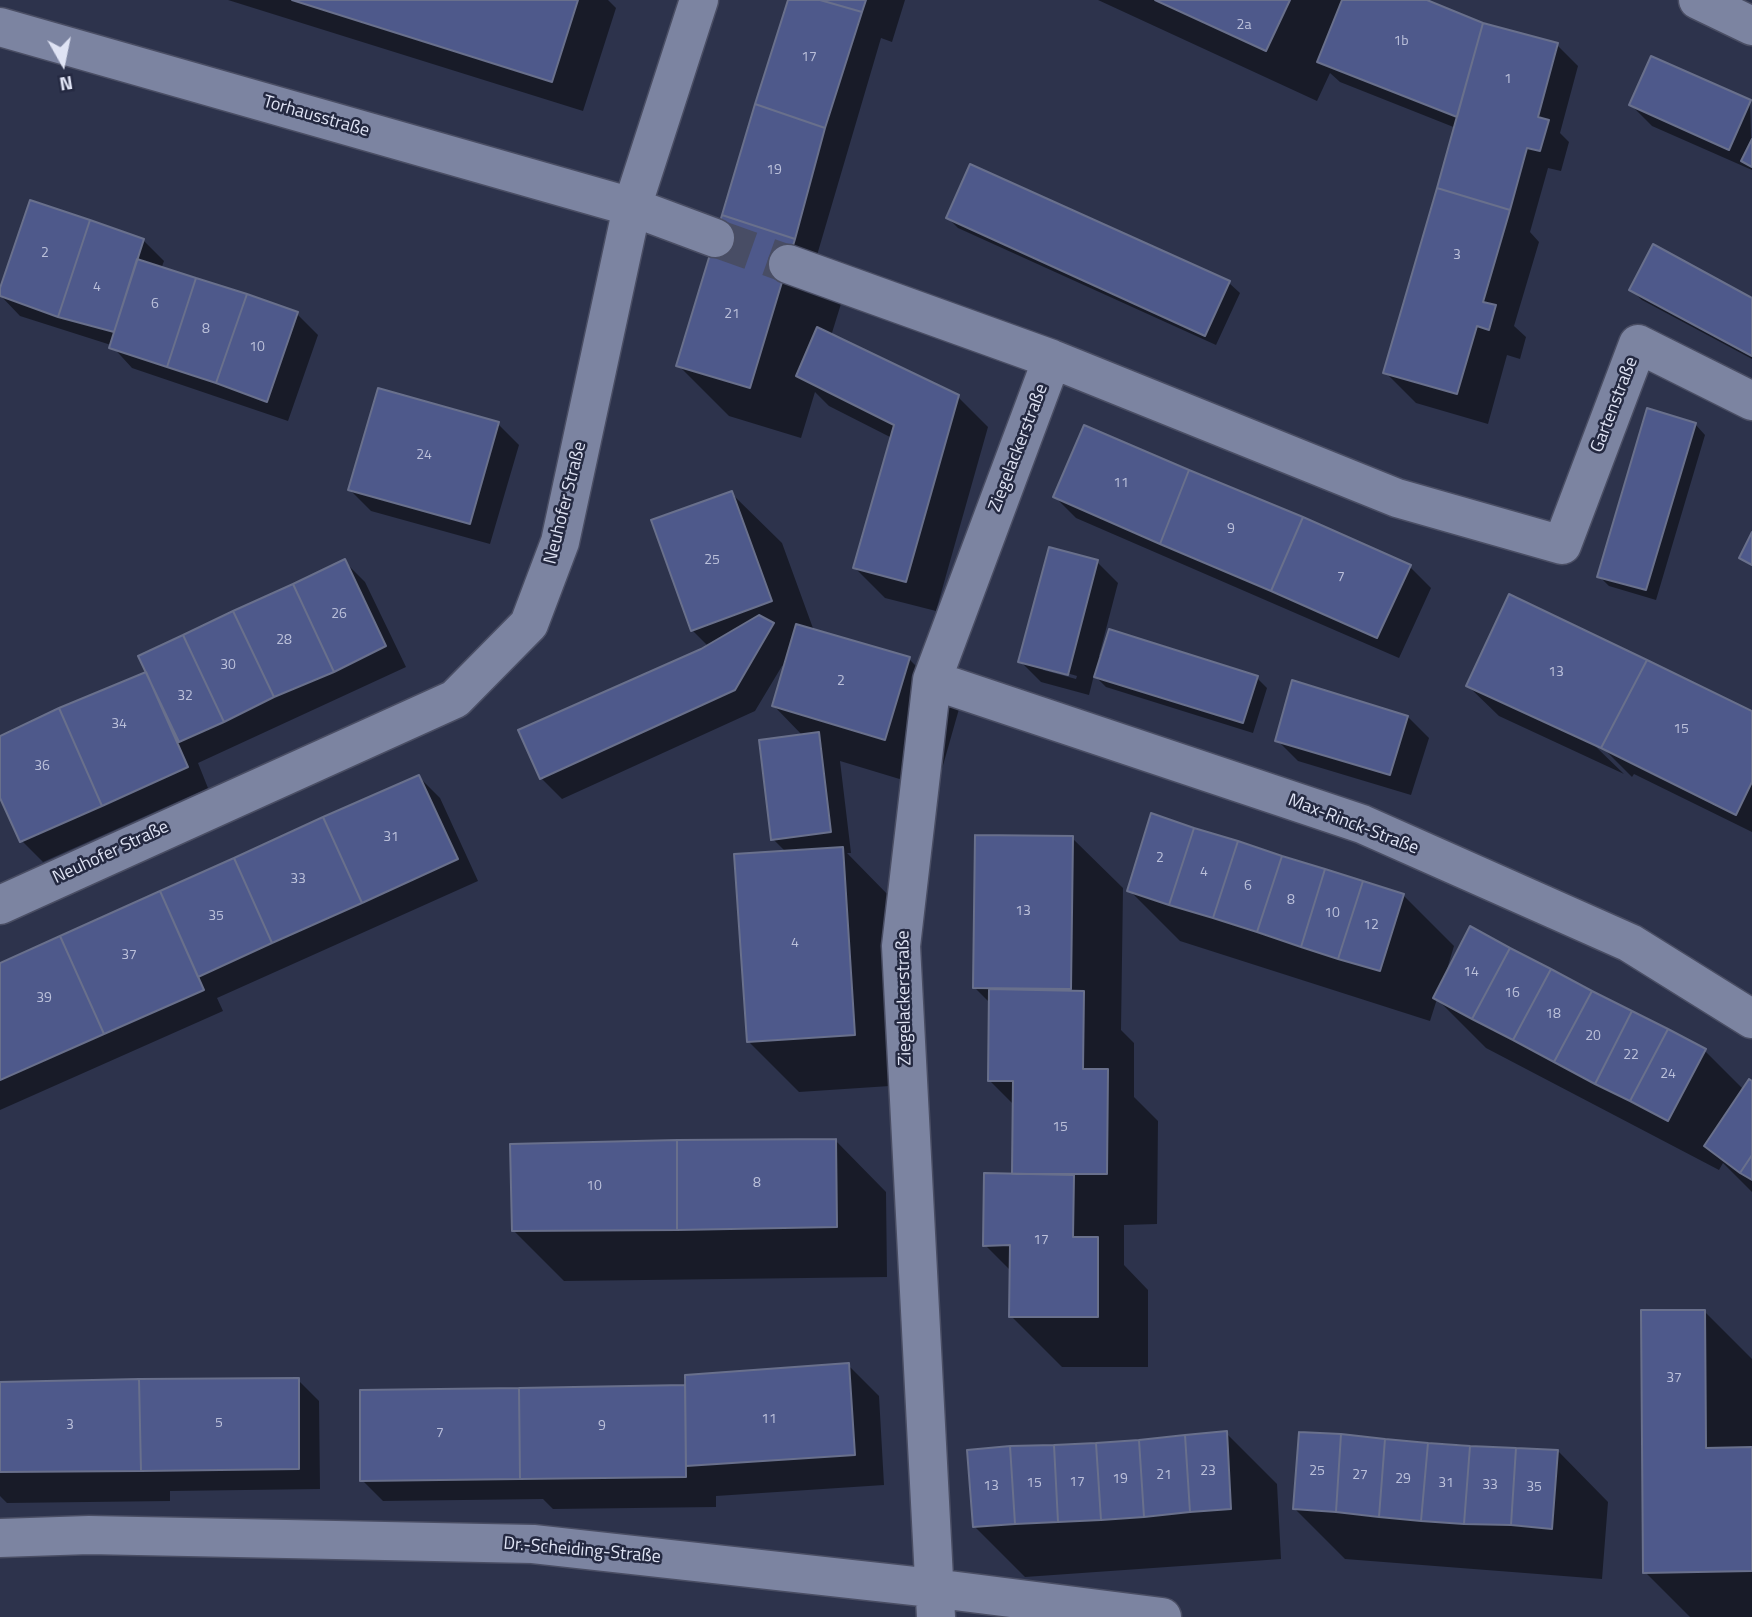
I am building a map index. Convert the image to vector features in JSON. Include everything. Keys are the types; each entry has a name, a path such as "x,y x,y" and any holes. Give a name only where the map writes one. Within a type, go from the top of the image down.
{"street":[{"name":"Neuhofer Straße","path":"0,905 455,699 529,624 560,542 632,207 699,0"},
{"path":"1698,0 1752,26"},
{"name":"Torhausstraße","path":"0,27 632,207"},
{"path":"632,207 715,238"},
{"path":"788,264 1052,359"},
{"name":"Gartenstraße","path":"1052,359 1397,498 1562,545 1638,344 1752,401"},
{"name":"Ziegelackerstraße","path":"934,1602 901,946 932,680 1052,359"},
{"name":"Max-Rinck-Straße","path":"932,680 1362,824 1630,943 1752,1019"},
{"name":"Dr.-Scheiding-Straße","path":"0,1538 89,1535 533,1544 934,1602 1162,1617"}],"building":[{"path":"292,0 578,0 552,82"},
{"path":"788,0 820,0 862,12 825,128 755,104"},
{"path":"820,0 866,0 862,12"},
{"path":"1155,0 1290,0 1266,51"},
{"path":"1342,0 1427,0 1483,23 1457,117 1317,62"},
{"path":"1483,23 1558,43 1538,117 1549,120 1540,151 1527,148 1510,210 1437,188"},
{"path":"1651,56 1751,100 1729,150 1629,105"},
{"path":"755,104 825,128 795,239 722,215"},
{"path":"1752,139 1752,167 1741,161"},
{"path":"970,164 1230,281 1205,336 946,218"},
{"path":"1437,188 1510,210 1483,302 1496,305 1489,330 1477,326 1457,394 1383,373"},
{"path":"30,200 90,220 58,317 0,296 0,288"},
{"path":"722,215 795,239 750,388 676,366"},
{"path":"90,220 144,239 114,332 58,317"},
{"path":"1653,244 1752,298 1752,356 1629,290"},
{"path":"137,259 196,278 167,367 109,348"},
{"path":"196,278 247,294 216,383 167,367"},
{"path":"247,294 298,312 267,402 216,383"},
{"path":"817,327 959,395 906,582 853,568 894,425 796,376"},
{"path":"378,388 499,422 470,524 348,490"},
{"path":"1647,408 1696,423 1646,590 1597,577"},
{"path":"1084,425 1189,470 1160,544 1053,497"},
{"path":"1189,470 1303,517 1271,591 1160,544"},
{"path":"732,491 772,601 691,631 651,520"},
{"path":"1303,517 1411,565 1377,638 1271,591"},
{"path":"1752,532 1752,565 1739,558"},
{"path":"1049,547 1098,560 1068,675 1018,662"},
{"path":"345,559 386,646 334,672 293,584"},
{"path":"293,584 334,672 274,697 233,611"},
{"path":"1509,594 1647,660 1601,748 1466,686"},
{"path":"233,611 274,697 224,722 183,635"},
{"path":"759,615 774,623 735,690 540,779 518,730 701,649"},
{"path":"796,624 910,657 885,740 772,706"},
{"path":"1109,629 1258,676 1243,723 1094,677"},
{"path":"183,635 224,722 179,742 138,656"},
{"path":"1647,660 1752,711 1752,782 1736,815 1601,748"},
{"path":"146,672 188,767 102,806 59,708"},
{"path":"1292,680 1408,716 1390,775 1275,741"},
{"path":"59,708 102,806 20,842 0,798 0,736"},
{"path":"819,732 831,832 771,840 759,740"},
{"path":"419,775 458,859 362,903 323,817"},
{"path":"1151,813 1194,828 1169,905 1127,891"},
{"path":"323,817 362,903 272,943 234,858"},
{"path":"1194,828 1238,841 1213,918 1169,905"},
{"path":"975,835 1073,836 1071,989 973,988"},
{"path":"1238,841 1282,856 1257,932 1213,918"},
{"path":"843,847 855,1035 747,1042 734,854"},
{"path":"1282,856 1325,869 1301,947 1257,932"},
{"path":"234,858 272,943 198,977 160,891"},
{"path":"1325,869 1363,881 1338,959 1301,947"},
{"path":"1363,881 1404,894 1380,971 1338,959"},
{"path":"160,891 204,990 104,1034 60,936"},
{"path":"1470,926 1510,948 1472,1019 1433,998"},
{"path":"60,936 104,1034 0,1080 0,963"},
{"path":"1510,948 1551,969 1513,1040 1472,1019"},
{"path":"1551,969 1592,991 1554,1062 1513,1040"},
{"path":"989,989 1084,991 1083,1069 1108,1069 1107,1174 1012,1174 1013,1081 988,1081"},
{"path":"1592,991 1632,1011 1595,1084 1554,1062"},
{"path":"1632,1011 1668,1029 1630,1101 1595,1084"},
{"path":"1668,1029 1706,1049 1668,1121 1630,1101"},
{"path":"1749,1079 1752,1081 1752,1155 1740,1173 1704,1146"},
{"path":"836,1139 837,1227 677,1230 677,1140"},
{"path":"677,1140 677,1230 512,1231 510,1144"},
{"path":"1752,1155 1752,1180 1740,1173"},
{"path":"984,1173 1074,1175 1073,1237 1098,1237 1098,1317 1009,1317 1010,1245 983,1246"},
{"path":"1641,1310 1705,1310 1706,1448 1752,1447 1752,1571 1643,1573"},
{"path":"849,1363 855,1455 686,1466 685,1375"},
{"path":"299,1378 299,1469 141,1471 139,1379"},
{"path":"139,1379 141,1471 0,1472 0,1382"},
{"path":"685,1385 686,1477 520,1479 519,1388"},
{"path":"519,1388 520,1479 360,1481 360,1390"},
{"path":"1227,1431 1231,1509 1190,1512 1185,1435"},
{"path":"1299,1432 1341,1434 1336,1512 1293,1509"},
{"path":"1341,1434 1385,1439 1379,1517 1336,1512"},
{"path":"1185,1435 1190,1512 1144,1517 1139,1440"},
{"path":"1385,1439 1428,1443 1421,1521 1379,1517"},
{"path":"1139,1440 1144,1517 1101,1520 1096,1443"},
{"path":"1096,1443 1101,1520 1058,1522 1054,1445"},
{"path":"1428,1443 1470,1446 1464,1524 1421,1521"},
{"path":"1054,1445 1058,1522 1015,1524 1010,1446"},
{"path":"1010,1446 1015,1524 973,1527 967,1450"},
{"path":"1470,1446 1516,1448 1511,1525 1464,1524"},
{"path":"1516,1448 1558,1450 1552,1529 1511,1525"}],"tunnel":[{"path":"715,238 788,264"}]}
